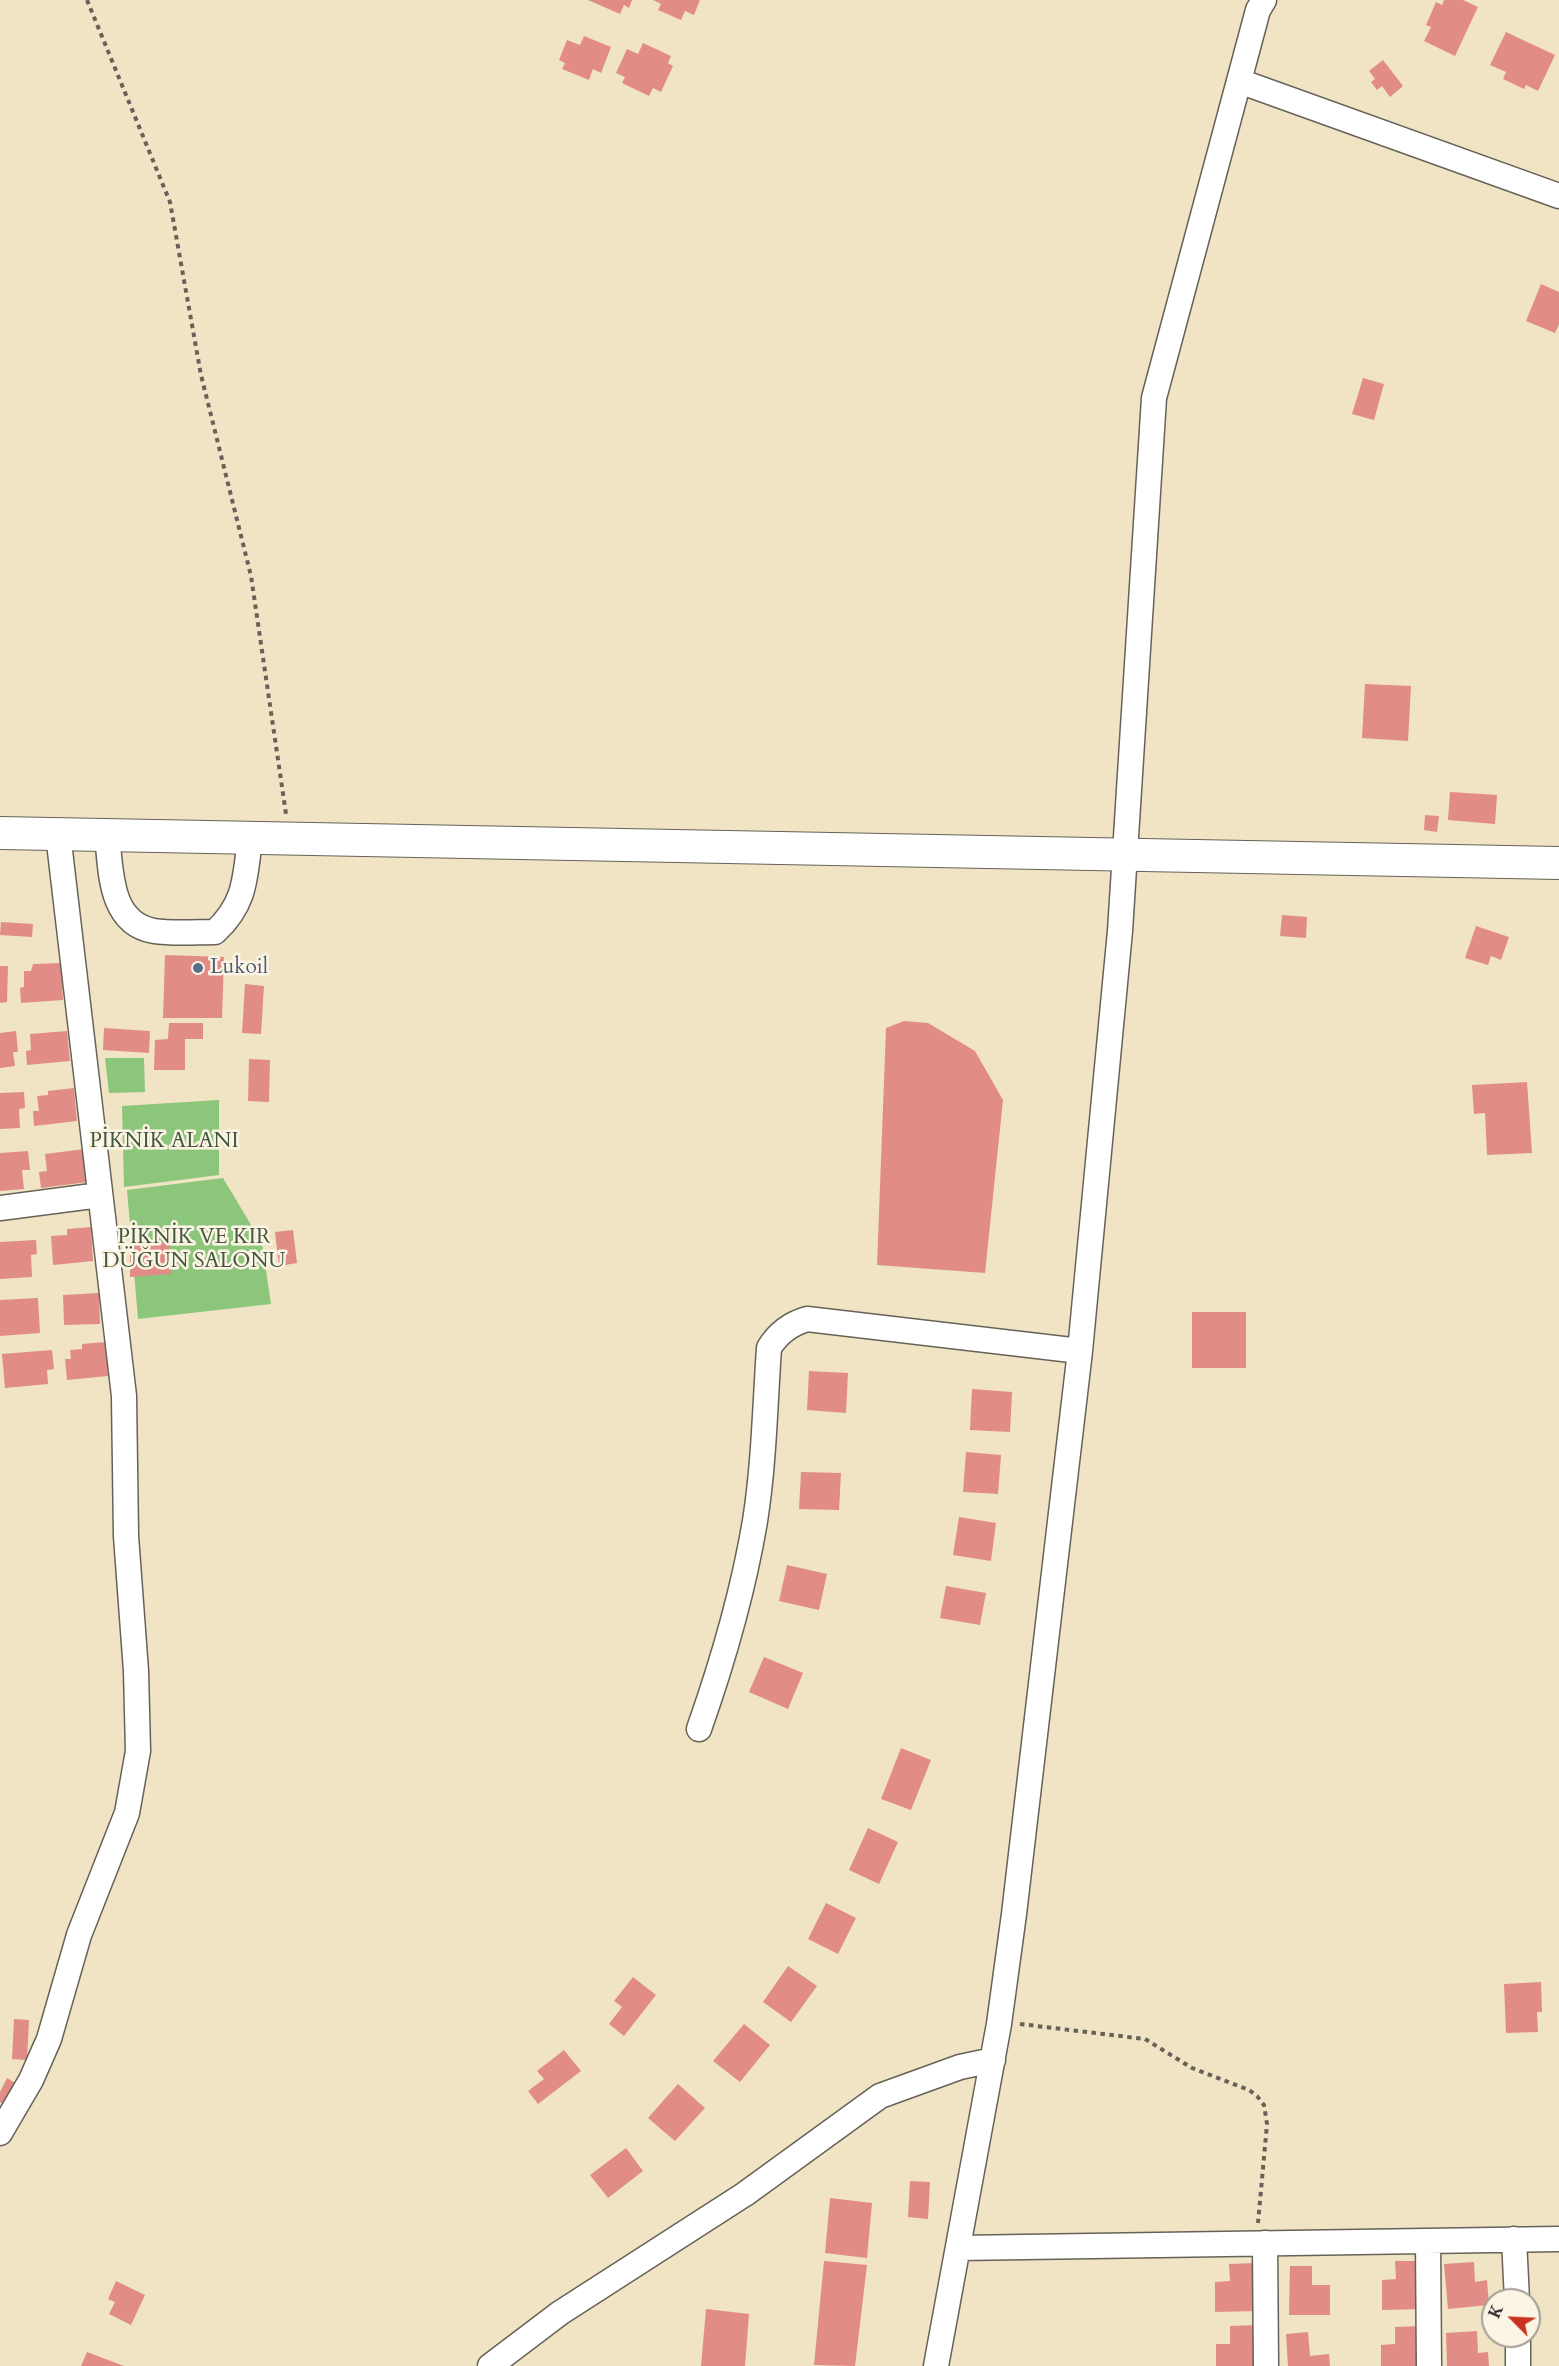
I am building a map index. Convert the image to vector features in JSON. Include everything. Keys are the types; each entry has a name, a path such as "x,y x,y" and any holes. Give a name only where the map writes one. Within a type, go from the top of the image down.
{"main road":[{"path":"0,833 1559,863"}],"street":[{"path":"936,2366 999,2024 1017,1890 1080,1351 1125,855 1154,398 1258,10 1264,0"},
{"path":"1239,81 1559,196"},
{"path":"0,2133 31,2080 49,2039 80,1935 127,1813 137,1760 136,1671 126,1536 124,1396 58,834"},
{"path":"107,835 113,889 123,910 132,920 154,931 215,932 225,923 240,901 244,890 250,838"},
{"path":"0,1208 100,1195"},
{"path":"699,1729 717,1679 745,1576 762,1462 769,1348 775,1338 790,1326 807,1319 1080,1351"},
{"path":"490,2366 561,2313 745,2194 880,2096 960,2067 993,2060"},
{"path":"1514,2239 1516,2288"},
{"path":"958,2248 1559,2239"},
{"path":"1428,2241 1429,2366"},
{"path":"1260,2243 1266,2366"},
{"path":"1518,2348 1518,2366"}],"path":[{"path":"87,0 170,202 201,375 249,565 290,838"},
{"path":"999,2024 1070,2029 1145,2039 1192,2068 1249,2090 1257,2096 1264,2105 1267,2124 1260,2243"}],"green space":[{"path":"105,1058 144,1058 145,1092 109,1093"},
{"name":"PİKNİK ALANI","path":"219,1100 219,1175 124,1187 122,1106"},
{"name":"PİKNİK VE KIR DÜĞUN SALONU","path":"223,1178 262,1243 271,1304 138,1319 127,1190"}],"building":[{"path":"588,0 632,0 629,8 624,5 620,14"},
{"path":"653,0 700,0 694,15 685,11 681,20 658,10 661,4"},
{"path":"1444,0 1463,0 1478,7 1455,56 1424,41 1431,27 1426,25 1436,2 1442,5"},
{"path":"1506,32 1555,55 1538,91 1526,85 1524,89 1503,79 1506,72 1490,65"},
{"path":"584,36 611,47 601,73 593,69 589,80 562,69 565,63 559,60 567,40 580,45"},
{"path":"643,43 671,56 668,63 673,66 661,92 653,88 649,96 622,83 625,77 616,73 627,49 638,54"},
{"path":"1383,60 1403,86 1390,97 1382,86 1377,90 1371,82 1375,79 1369,71"},
{"path":"1541,284 1559,292 1559,324 1555,333 1526,321"},
{"path":"1363,378 1384,384 1374,420 1352,414"},
{"path":"1365,684 1411,686 1408,741 1362,738"},
{"path":"1450,792 1497,795 1495,824 1448,820"},
{"path":"1425,815 1439,816 1437,832 1424,830"},
{"path":"1282,915 1307,917 1306,938 1280,936"},
{"path":"1,922 33,924 32,937 0,935"},
{"path":"1476,926 1509,937 1501,960 1491,956 1488,965 1465,958"},
{"path":"165,955 224,957 222,1018 163,1018"},
{"path":"61,963 63,1000 21,1003 20,988 24,987 24,971 31,971 33,964"},
{"path":"0,966 8,966 7,1002 0,1003"},
{"path":"245,984 264,986 261,1034 242,1033"},
{"path":"904,1021 928,1023 975,1051 1003,1100 985,1273 877,1265 886,1028"},
{"path":"169,1023 203,1023 203,1039 185,1039 185,1070 154,1070 155,1040 168,1039"},
{"path":"104,1028 150,1031 149,1053 103,1050"},
{"path":"16,1031 18,1052 13,1052 15,1066 0,1068 0,1033"},
{"path":"67,1031 70,1061 27,1065 26,1051 31,1050 30,1034"},
{"path":"249,1059 270,1060 269,1102 248,1101"},
{"path":"1527,1082 1532,1153 1487,1155 1485,1113 1474,1114 1472,1085"},
{"path":"74,1088 77,1121 34,1126 33,1111 39,1111 37,1096 48,1095 48,1091"},
{"path":"24,1092 25,1108 19,1109 20,1128 0,1129 0,1093"},
{"path":"85,1149 88,1182 41,1188 39,1172 47,1171 45,1154"},
{"path":"28,1151 30,1170 22,1170 24,1189 0,1191 0,1153"},
{"path":"91,1227 93,1261 53,1265 51,1236 67,1235 67,1229"},
{"path":"293,1230 297,1263 279,1266 275,1232"},
{"path":"36,1240 37,1254 31,1255 32,1277 0,1279 0,1242"},
{"path":"169,1242 171,1274 130,1277 130,1246"},
{"path":"99,1293 100,1324 64,1325 63,1295"},
{"path":"38,1298 40,1333 0,1336 0,1300"},
{"path":"1192,1312 1246,1312 1246,1368 1192,1368"},
{"path":"105,1342 108,1376 67,1380 65,1359 71,1359 70,1350 82,1349 82,1344"},
{"path":"52,1350 54,1369 47,1370 48,1384 5,1388 2,1354"},
{"path":"809,1371 848,1373 846,1413 807,1410"},
{"path":"972,1389 1012,1392 1010,1432 970,1430"},
{"path":"966,1452 1001,1455 998,1494 963,1492"},
{"path":"801,1472 841,1473 839,1510 799,1509"},
{"path":"959,1517 996,1523 991,1561 953,1555"},
{"path":"787,1565 827,1574 819,1610 779,1601"},
{"path":"946,1586 986,1593 980,1625 940,1618"},
{"path":"764,1657 803,1673 788,1709 749,1692"},
{"path":"901,1748 931,1760 911,1810 881,1799"},
{"path":"868,1828 898,1842 879,1884 849,1870"},
{"path":"826,1903 856,1918 838,1954 808,1939"},
{"path":"788,1966 817,1986 791,2022 763,2002"},
{"path":"633,1977 656,1995 624,2036 609,2024 622,2007 614,2001"},
{"path":"1541,1982 1542,2012 1537,2012 1538,2032 1506,2033 1504,1984"},
{"path":"14,2019 29,2020 27,2060 12,2059"},
{"path":"744,2024 770,2045 740,2082 713,2061"},
{"path":"564,2050 581,2071 538,2104 528,2091 544,2079 537,2071"},
{"path":"7,2078 17,2084 6,2105 0,2102 0,2092"},
{"path":"678,2084 705,2108 675,2141 648,2118"},
{"path":"626,2148 643,2171 608,2198 590,2175"},
{"path":"910,2181 930,2182 928,2219 908,2217"},
{"path":"830,2198 872,2203 867,2258 825,2253"},
{"path":"824,2261 867,2265 855,2366 814,2365"},
{"path":"1395,2261 1421,2261 1422,2309 1382,2310 1382,2280 1396,2279"},
{"path":"1474,2262 1475,2282 1487,2280 1488,2288 1481,2288 1481,2306 1448,2309 1444,2264"},
{"path":"1256,2263 1258,2311 1215,2312 1215,2282 1230,2281 1229,2264"},
{"path":"1290,2266 1312,2266 1312,2285 1330,2285 1330,2315 1289,2315"},
{"path":"116,2281 145,2295 131,2325 109,2314 115,2302 108,2299"},
{"path":"706,2309 749,2314 745,2366 701,2366"},
{"path":"1256,2325 1257,2366 1216,2366 1216,2344 1230,2344 1230,2326"},
{"path":"1419,2326 1420,2366 1381,2366 1381,2345 1395,2344 1395,2327"},
{"path":"1477,2331 1478,2353 1488,2352 1489,2366 1447,2366 1446,2333"},
{"path":"1308,2332 1310,2356 1329,2354 1330,2366 1288,2366 1286,2334"},
{"path":"87,2352 124,2366 81,2366"}],"place":[{"name":"Lukoil","path":"198,968"}]}
